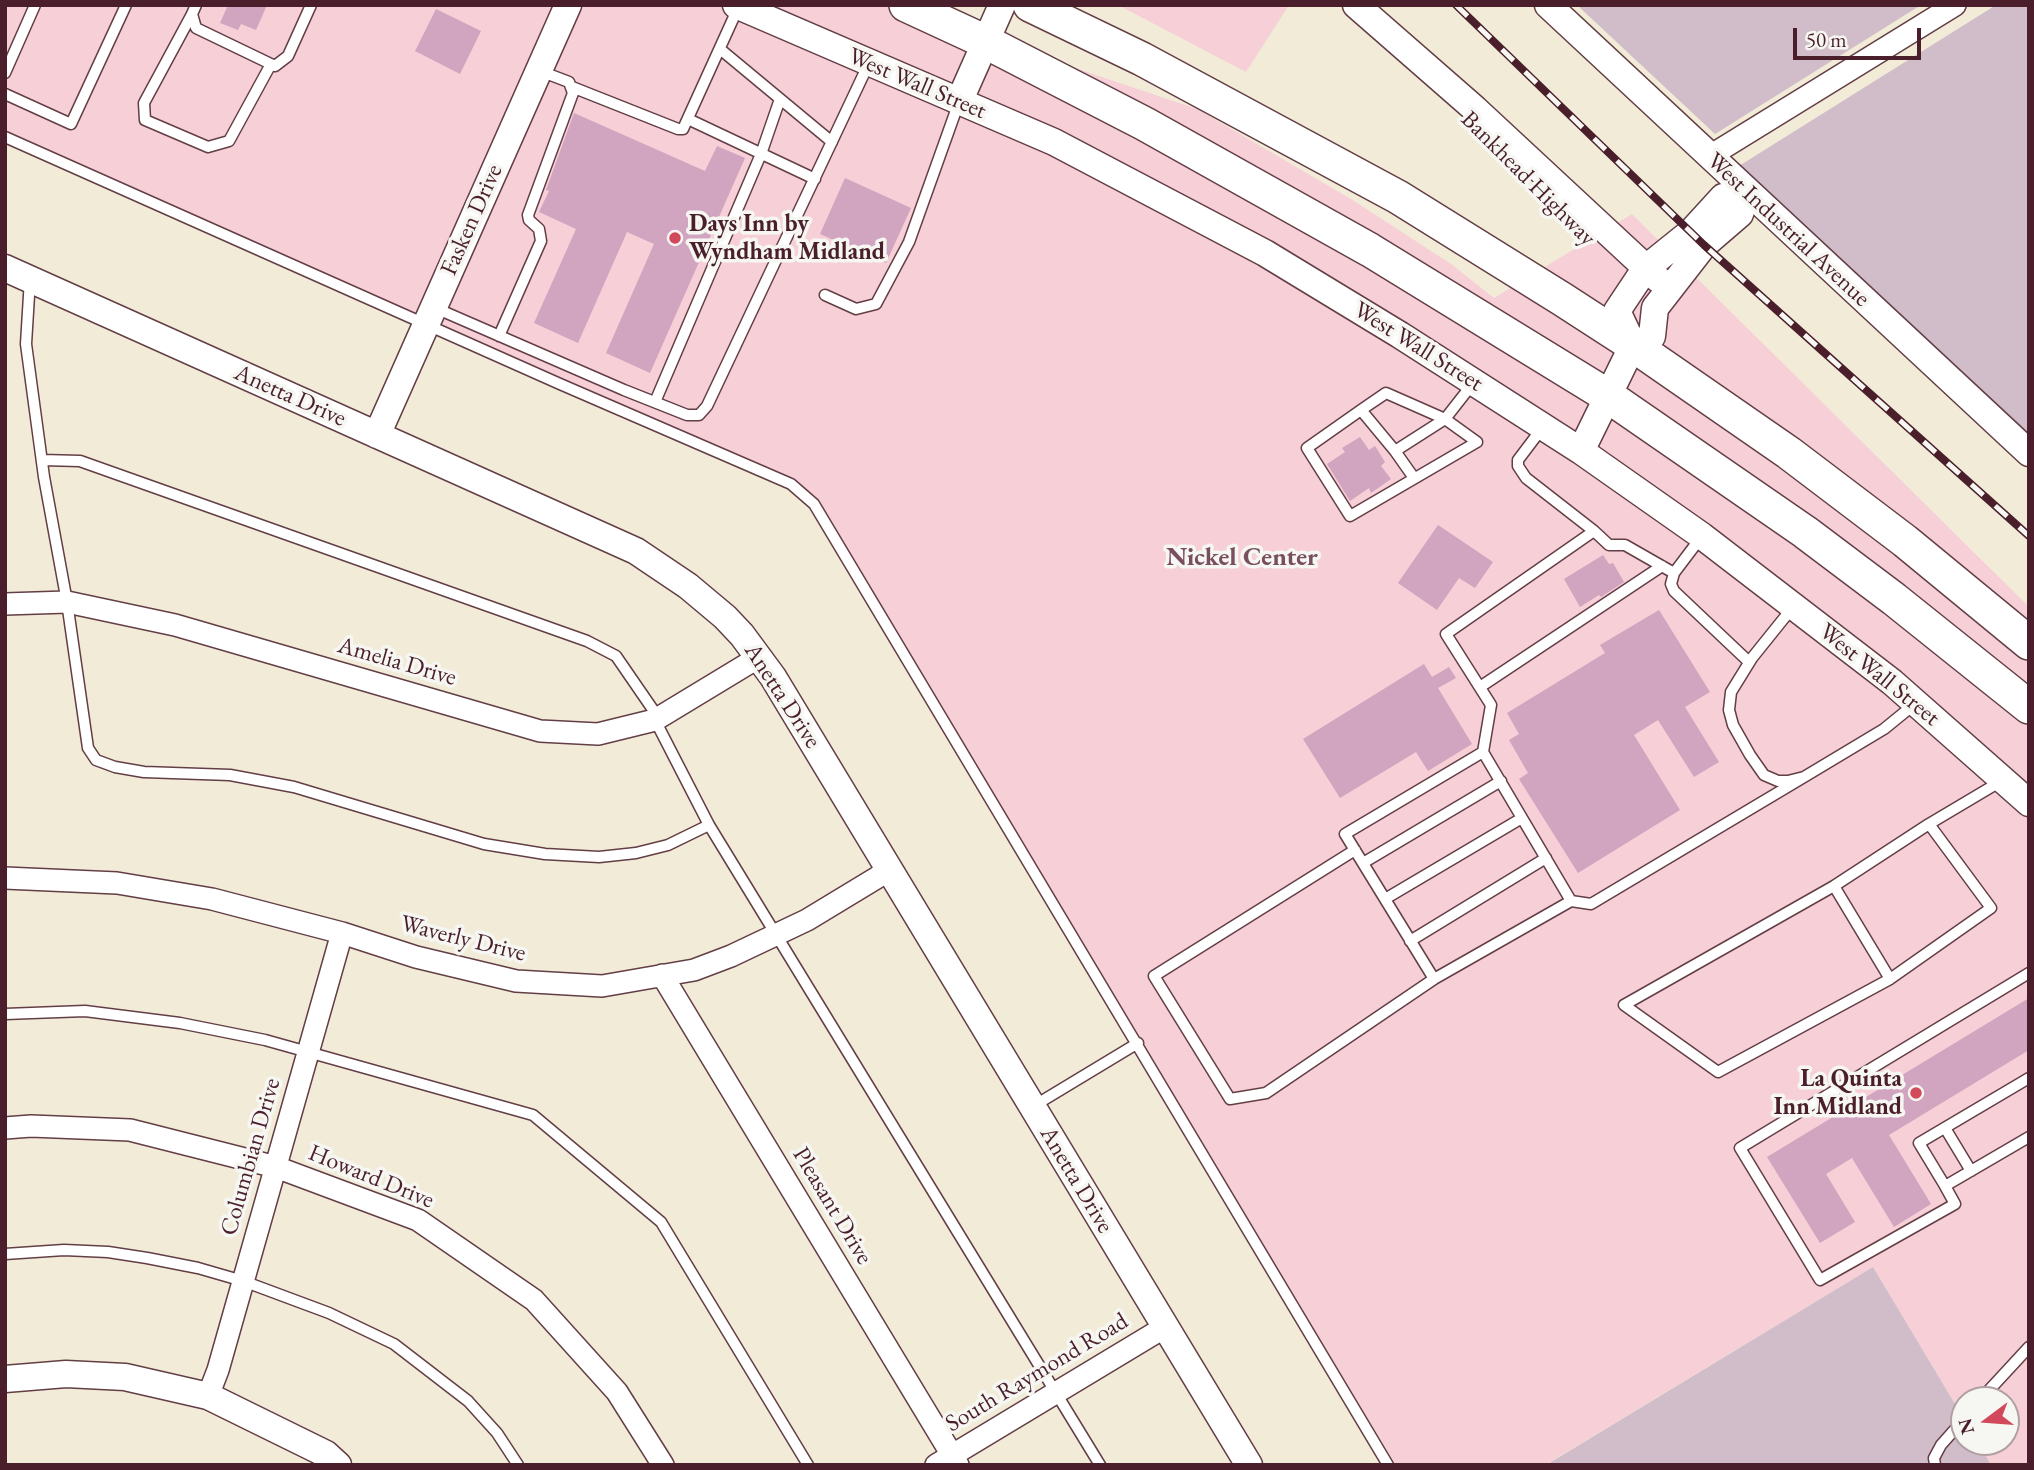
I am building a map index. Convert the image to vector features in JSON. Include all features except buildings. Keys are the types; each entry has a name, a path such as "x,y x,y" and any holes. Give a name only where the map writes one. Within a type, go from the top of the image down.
{"main road":[{"path":"906,5 986,42 1145,124 1370,250 1608,396 1805,532 1895,599 2029,707"},
{"path":"1030,5 1142,59 1398,197 1633,345 1788,453 1905,541 2029,643"}],"street":[{"name":"Fasken Drive","path":"377,435 569,5"},
{"path":"959,103 1002,5"},
{"name":"Bankhead Highway","path":"1356,5 1422,66 1475,109 1645,269 1670,289"},
{"name":"West Industrial Avenue","path":"1548,5 2029,453"},
{"path":"1710,156 1955,5"},
{"name":"West Wall Street","path":"737,6 1054,142 1265,253 1544,427 1702,536 1916,703 2029,803"},
{"path":"1581,451 1633,345 1651,336 1655,308 1704,245 1740,214 1746,192 1723,198 1691,232 1645,269 1617,311 1633,345"},
{"name":"Anetta Drive","path":"5,268 636,551 666,569 704,598 742,635 773,677 1249,1465"},
{"name":"Amelia Drive","path":"5,604 67,602 175,625 540,731 598,734 656,719 759,657"},
{"name":"Waverly Drive","path":"5,878 117,883 212,899 342,933 416,957 516,981 602,986 694,970 807,920 889,868"},
{"name":"Columbian Drive","path":"208,1396 218,1370 342,933"},
{"name":"Pleasant Drive","path":"662,975 948,1461"},
{"name":"Howard Drive","path":"5,1128 31,1126 130,1130 276,1167 418,1220 534,1300 617,1392 663,1465"},
{"name":"South Raymond Road","path":"948,1461 1165,1327"},
{"path":"5,1379 66,1374 125,1377 208,1396 326,1454 338,1465"}],"lane":[{"path":"5,73 34,5"},
{"path":"5,94 71,124 126,5"},
{"path":"194,10 196,28 275,66 288,56 311,5"},
{"path":"572,87 683,129 737,6"},
{"path":"194,10 144,103 145,120 208,147 229,141 271,64"},
{"path":"720,49 832,142"},
{"path":"430,315 499,336 654,402 687,415 699,415 708,406 869,63"},
{"path":"499,336 541,241 539,229 528,220 528,215 573,93 569,82 539,71"},
{"path":"654,402 761,154 780,99"},
{"path":"825,295 856,309 876,304 909,242 959,103"},
{"path":"688,120 814,179"},
{"path":"5,137 430,315 560,384 791,484 814,504 1388,1465"},
{"path":"30,279 26,344 88,748 96,760 144,772 230,775 294,787 484,844 545,854 599,857 636,853 667,845 709,825"},
{"path":"1395,450 1445,419 1474,382"},
{"path":"1386,393 1445,419 1477,442 1350,516 1307,448 1386,393"},
{"path":"1361,410 1395,450 1414,478"},
{"path":"1544,427 1518,460 1518,466 1526,478 1609,545 1625,545 1674,573"},
{"path":"42,460 80,461 587,641 616,656 656,719 709,825 1100,1465"},
{"path":"1572,901 1483,752 1491,705 1446,634 1594,531"},
{"path":"1702,536 1674,573 1671,584 1674,591 1749,662"},
{"path":"1480,687 1662,566"},
{"path":"1794,607 1749,662 1731,692 1729,710 1733,725 1763,775 1778,781 1804,777"},
{"path":"1354,850 1154,976 1230,1099 1266,1093 1434,979 1572,901 1591,904 1884,729 1916,703"},
{"path":"1434,979 1345,834 1483,752"},
{"path":"1929,824 1991,908 1890,979 1718,1072 1624,1005 1834,886 1929,824 2003,780"},
{"path":"1363,863 1501,781"},
{"path":"1385,900 1522,818"},
{"path":"1410,940 1546,858"},
{"path":"1834,886 1890,979"},
{"path":"2029,973 1740,1148 1820,1280 1955,1204 1919,1143 2029,1078"},
{"path":"5,1014 85,1011 180,1023 265,1040 533,1115 661,1222 808,1465"},
{"path":"1032,1107 1138,1043"},
{"path":"1945,1128 1972,1171"},
{"path":"1945,1186 2029,1137"},
{"path":"5,1254 64,1250 108,1252 198,1268 243,1281 329,1313 394,1344 468,1401 497,1433 518,1465"},
{"path":"1993,1386 2029,1347"},
{"path":"1935,1465 1934,1458 1950,1435"}],"shaded area":[{"path":"5,5 888,5 1197,109 1351,199 1451,264 1494,298 1632,214 2029,607 2029,1465 1991,1465 1986,1456 2020,1456 2020,1386 1950,1386 1950,1396 1873,1267 1545,1465 1396,1465 807,491 5,131"},
{"path":"1118,5 1289,5 1246,72"},
{"path":"1577,5 1921,5 1715,134"},
{"path":"1996,5 2029,5 2029,434 1739,166"},
{"path":"1873,1267 1950,1396 1950,1456 1986,1456 1991,1465 1546,1465"}],"railway":[{"path":"1456,5 1704,245 2029,536"}],"place":[{"name":"Days Inn by Wyndham Midland","path":"675,238"},
{"name":"La Quinta Inn Midland","path":"1916,1093"}],"district":[{"name":"Nickel Center","path":"1242,558"}]}
